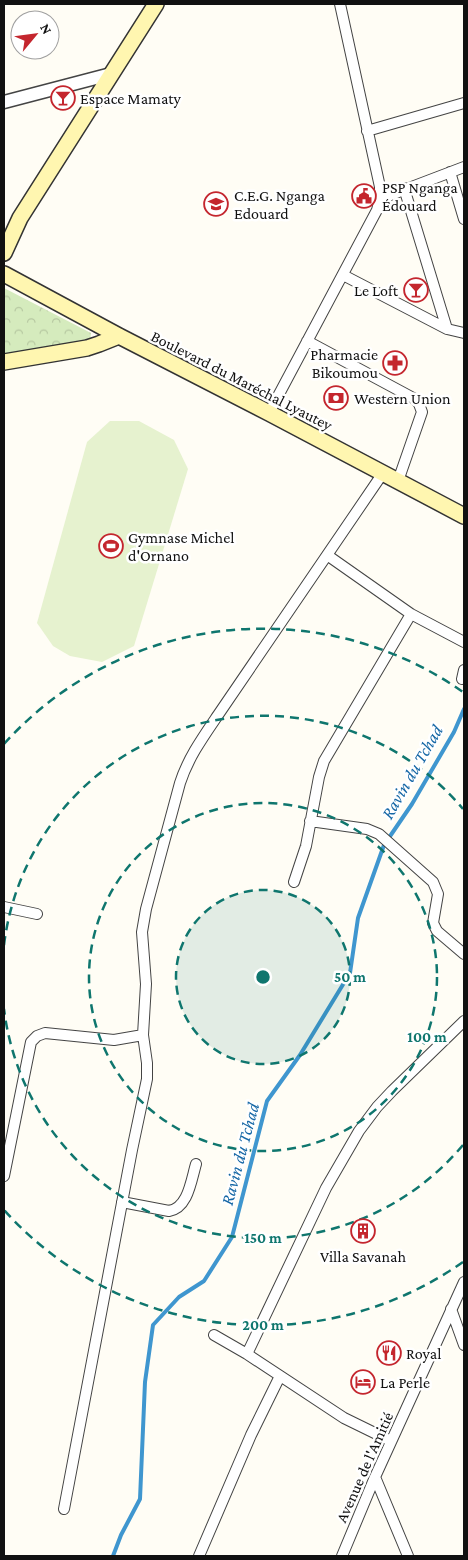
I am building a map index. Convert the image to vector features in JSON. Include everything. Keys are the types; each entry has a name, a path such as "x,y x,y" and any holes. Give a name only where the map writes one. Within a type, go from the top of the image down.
{"main road":[{"path":"10,277 4,245 156,4"},
{"name":"Boulevard du Maréchal Lyautey","path":"10,277 464,516"},
{"path":"4,362 87,348 119,336"}],"street":[{"path":"269,413 377,210 380,199 380,187 340,4"},
{"path":"4,102 111,74"},
{"path":"367,131 464,103"},
{"path":"380,199 404,188 464,167"},
{"path":"450,172 464,218"},
{"path":"404,188 448,329"},
{"path":"343,275 448,329 464,334"},
{"path":"307,341 387,383 420,404 422,412 398,481"},
{"path":"64,1509 147,1079 143,1035 146,984 142,932 146,909 185,768 240,682 383,473"},
{"path":"327,555 411,614 464,642"},
{"path":"294,882 306,846 319,777 324,761 411,614"},
{"path":"310,821 367,829 380,834 433,882 438,894 433,923 437,931 464,954"},
{"path":"4,907 37,914"},
{"path":"248,1354 326,1188 359,1131 392,1091 464,1020"},
{"path":"4,1176 31,1042 37,1036 45,1033 114,1040 143,1035"},
{"path":"122,1202 169,1211 175,1210 184,1203 196,1164"},
{"name":"Avenue de l'Amitié","path":"342,1556 375,1477 464,1282"},
{"path":"451,1309 464,1345"},
{"path":"214,1335 248,1354 344,1418 392,1441"},
{"path":"199,1556 251,1435 280,1376"},
{"path":"375,1477 408,1556"}],"green space":[{"path":"4,288 91,333 90,341 4,357"},
{"name":"Gymnase Michel d'Ornano","path":"110,421 139,421 174,440 188,469 134,646 102,662 70,656 53,646 37,623 87,442"}],"waterway":[{"name":"Ravin du Tchad","path":"113,1556 121,1535 140,1499 145,1382 153,1325 179,1297 204,1281 232,1237 267,1101 300,1055 350,973 358,918 384,845 412,804 454,732 464,709"}],"place":[{"name":"Espace Mamaty","path":"63,98"},
{"name":"PSP Nganga Édouard","path":"364,196"},
{"name":"C.E.G. Nganga Edouard","path":"216,204"},
{"name":"Le Loft","path":"416,290"},
{"name":"Pharmacie Bikoumou","path":"395,363"},
{"name":"Western Union","path":"336,398"},
{"name":"Gymnase Michel d'Ornano","path":"111,546"},
{"name":"Villa Savanah","path":"363,1231"},
{"name":"Royal","path":"389,1353"},
{"name":"La Perle","path":"363,1382"}]}
